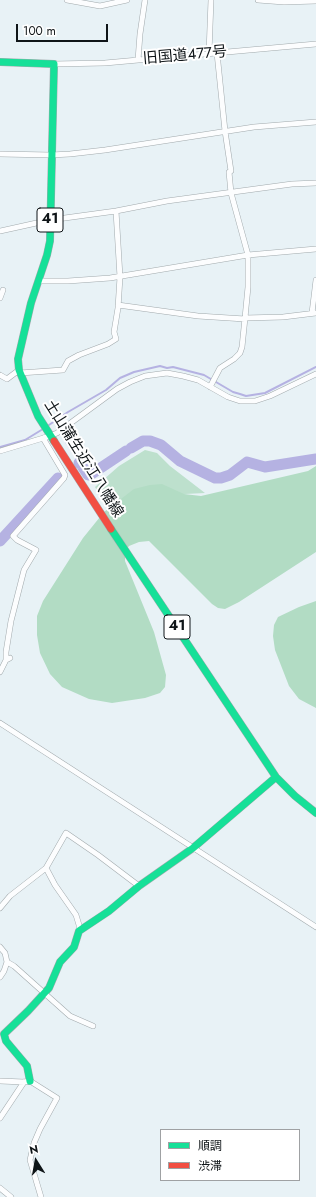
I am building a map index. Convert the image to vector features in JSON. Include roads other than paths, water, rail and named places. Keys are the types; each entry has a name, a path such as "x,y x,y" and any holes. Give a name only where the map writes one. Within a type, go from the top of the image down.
{"main road":[{"path":"0,62 54,64"},
{"name":"土山蒲生近江八幡線","path":"54,64 48,248 31,303 19,350 19,372 47,436 276,776 295,796 316,813"},
{"path":"27,1081 27,1066 6,1041 2,1032 28,1011 49,988 60,962 74,947 79,931 109,911 139,886 193,848 276,776"}],"street":[{"path":"67,0 100,6 127,0"},
{"path":"138,60 139,43 146,0"},
{"path":"209,53 211,0"},
{"path":"258,0 284,2 316,1"},
{"name":"旧国道477号","path":"54,64 105,63 316,44"},
{"path":"211,386 220,368 234,359 240,353 242,347 248,255 231,193 229,154 225,131 217,53"},
{"path":"0,154 51,155 105,150 254,127 316,122"},
{"path":"0,231 50,220 116,212 167,201 292,184 316,183"},
{"path":"0,375 7,379 19,372 63,370 68,361 79,354 108,344 116,339 114,332 120,277 116,212"},
{"path":"39,281 68,281 120,277 248,255 316,249"},
{"path":"118,305 193,315 245,318 283,317 314,313 316,280"},
{"path":"0,298 3,290"},
{"path":"0,451 57,433 117,389 145,376 167,374 183,376 198,380 233,399 255,401 270,396 316,374"},
{"path":"0,672 8,659 6,652 11,621 24,570 36,550 17,540 13,536 65,476 47,436"},
{"path":"0,723 316,927"},
{"path":"0,908 10,896 46,868 66,833 92,850 139,886"},
{"path":"46,868 55,885 76,915 79,931"},
{"path":"0,947 5,953 7,962 0,977"},
{"path":"7,962 45,992 51,1000 70,1016 93,1026"},
{"path":"0,1081 27,1081 57,1098 40,1129 34,1143 30,1160 41,1197"},
{"path":"0,1118 27,1081"},
{"path":"0,1188 11,1197"}],"waterway":[{"path":"46,427 68,412 106,390 120,378 134,372 160,366 167,368 173,367 204,375 233,392 246,396 265,393 316,367"},
{"path":"0,447 25,440 43,429"},
{"path":"64,439 80,463"},
{"path":"131,448 143,441 150,441 161,445 180,461 215,478 230,475 247,462 265,467 316,459"},
{"path":"79,463 88,475 90,475 126,451"},
{"path":"0,541 58,478"}]}
